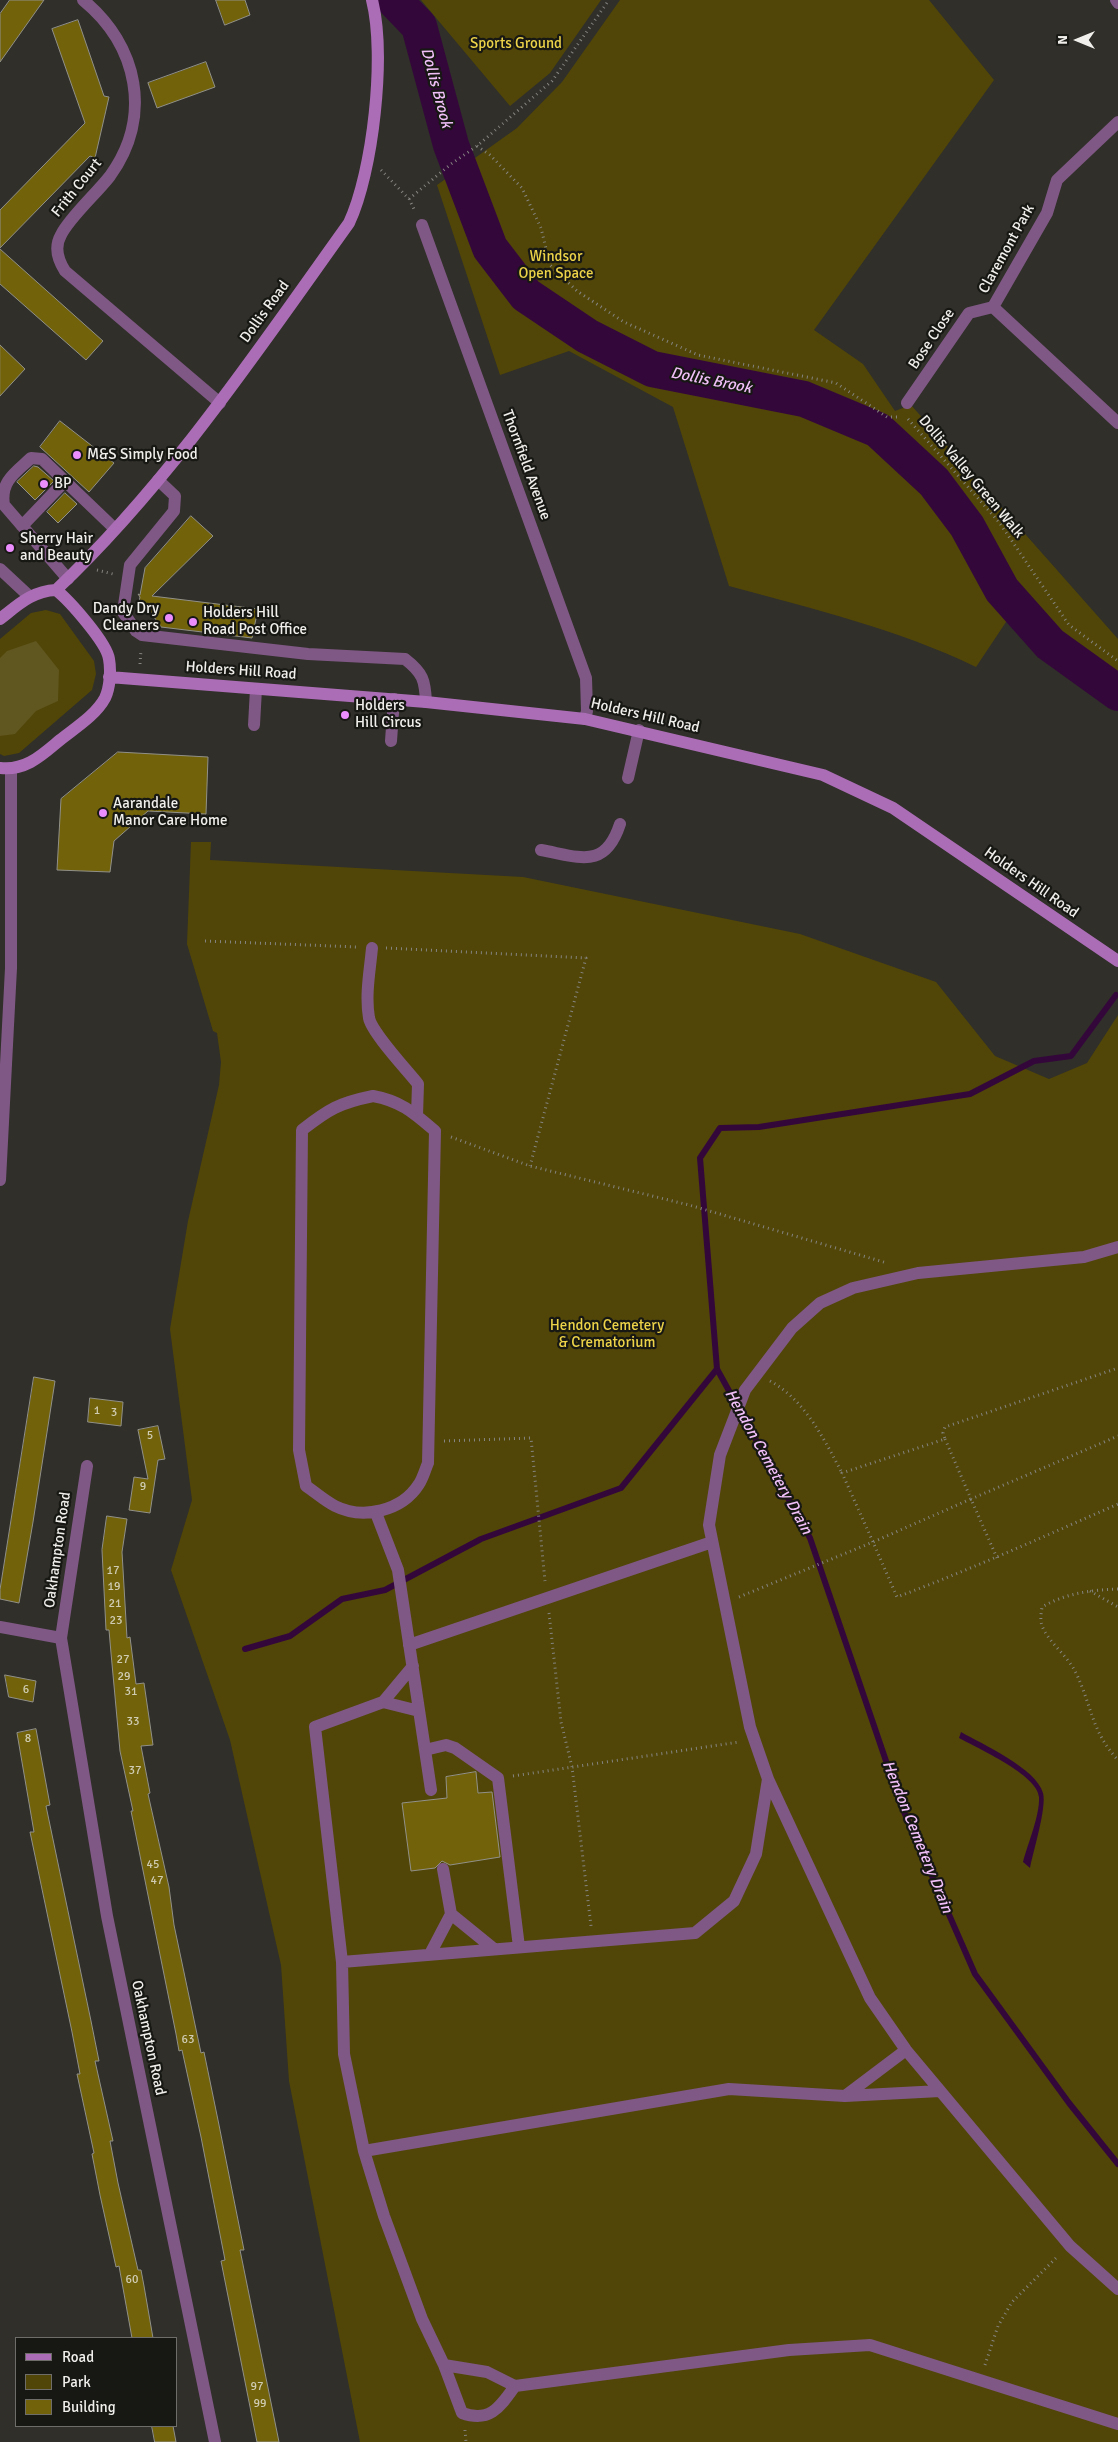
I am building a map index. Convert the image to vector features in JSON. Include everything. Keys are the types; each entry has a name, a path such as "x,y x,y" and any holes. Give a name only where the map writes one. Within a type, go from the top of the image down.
{"main road":[{"name":"Dollis Road","path":"56,590 115,529 158,480 220,403 349,223 358,205 368,161 375,96 377,40 374,5"},
{"path":"0,619 29,596 42,590 56,590 68,600 97,638 109,658 109,677 105,697 96,711 32,762 6,768"},
{"name":"Holders Hill Road","path":"109,677 394,699 584,719 639,730 823,775 893,808 1118,961"}],"street":[{"name":"Frith Court","path":"83,0 95,10 116,36 127,55 134,82 135,110 128,145 120,160 110,176 61,234 57,253 60,262 64,271 220,403"},
{"name":"Claremont Park","path":"1118,122 1057,180 1047,213 993,307 1118,424"},
{"name":"Thornfield Avenue","path":"422,225 586,678 587,711 584,719"},
{"name":"Bose Close","path":"907,403 969,313 993,307"},
{"path":"68,579 4,505 1,494 4,484 31,458 42,458 115,529"},
{"path":"158,480 175,496 174,511 130,565 123,612 136,631 142,635 308,654 405,659 416,667 425,681 426,702"},
{"path":"22,526 65,481"},
{"path":"0,569 29,596"},
{"path":"254,725 256,689"},
{"path":"391,741 394,699"},
{"path":"628,778 639,730"},
{"path":"0,1180 12,968 6,768"},
{"path":"541,850 576,857 602,855 610,848 620,824"},
{"path":"372,948 367,999 369,1018 375,1030 418,1084 417,1116"},
{"path":"373,1096 392,1100 417,1116 435,1131 428,1463 418,1485 399,1503 376,1513 354,1512 335,1506 306,1486 299,1450 302,1130 330,1108 373,1096"},
{"path":"1118,1247 1084,1257 918,1273 853,1288 820,1303 792,1328 745,1390 720,1455 709,1525 750,1727 768,1779 870,1998 906,2050 1070,2246 1118,2289"},
{"name":"Oakhampton Road","path":"87,1466 61,1638 107,1916 215,2442"},
{"path":"376,1513 398,1570 431,1790"},
{"path":"409,1645 712,1542"},
{"path":"0,1627 61,1638"},
{"path":"412,1666 384,1702 315,1727 342,1962 344,2054 364,2151 384,2216 415,2300 444,2365 462,2413 475,2418 489,2415 501,2405 515,2386"},
{"path":"384,1702 419,1711"},
{"path":"425,1750 446,1745 456,1748 498,1778 519,1947"},
{"path":"342,1962 695,1933 734,1901 756,1854 768,1779"},
{"path":"430,1954 451,1914 443,1869"},
{"path":"451,1914 494,1949"},
{"path":"845,2096 906,2050"},
{"path":"364,2151 730,2089 845,2096 940,2091"},
{"path":"444,2365 486,2372 515,2386 789,2350 870,2345 1118,2424"}],"path":[{"path":"383,172 409,199 451,164 477,146 552,82 609,0"},
{"name":"Dollis Valley Green Walk","path":"477,146 490,154 522,188 541,228 550,265 577,292 624,322 698,355 836,383 887,417 905,416 999,522 1069,624 1118,661"},
{"path":"86,559 95,569 128,578"},
{"path":"139,680 142,635"},
{"path":"205,941 586,958 530,1166"},
{"path":"435,1131 530,1166 689,1206 890,1264"},
{"path":"997,1558 945,1439 943,1432 945,1428 1118,1368"},
{"path":"757,1374 780,1386 817,1425 842,1473 897,1597 997,1558 1118,1504"},
{"path":"725,1603 873,1542 1118,1436"},
{"path":"429,1441 532,1438 560,1722 572,1767 593,1941"},
{"path":"842,1473 945,1439"},
{"path":"1118,1589 1089,1590 1054,1600 1042,1607 1040,1616 1043,1627 1076,1673 1089,1712 1104,1744 1118,1760"},
{"path":"1089,1590 1118,1607"},
{"path":"498,1778 755,1740"},
{"path":"980,2379 998,2326 1012,2302 1070,2246"}],"green space":[{"name":"Sports Ground","path":"421,0 601,0 550,73 510,106"},
{"name":"Windsor Open Space","path":"620,0 929,0 994,80 814,330 863,364 895,411 911,405 1118,639 1118,709 1053,660 1010,616 976,667 886,631 729,586 673,407 569,351 500,375 437,185 517,128 562,82"},
{"path":"46,610 60,614 94,661 96,674 92,690 19,753 4,756 0,754 0,639 31,613"},
{"name":"Hendon Cemetery & Crematorium","path":"191,842 211,842 210,860 523,877 800,934 936,982 995,1056 1049,1079 1087,1063 1118,1015 1118,2442 360,2442 289,2081 281,1965 230,1740 171,1570 192,1500 170,1329 188,1221 219,1085 221,1062 217,1033 213,1031 187,944"}],"shaded area":[{"path":"36,641 59,670 58,701 36,711 15,734 0,736 0,658 7,651"},
{"path":"961,1732 1020,1766 1038,1784 1043,1793 1043,1808 1030,1868 1023,1862 1038,1812 1039,1797 1036,1789 1018,1771 959,1738"}],"building":[{"path":"10,0 44,0 0,62 0,14"},
{"path":"216,0 245,0 250,15 225,25"},
{"path":"78,20 104,96 109,97 95,158 90,156 0,248 0,210 85,123 52,29"},
{"path":"206,62 215,87 157,108 148,83"},
{"path":"0,249 103,341 86,360 0,284"},
{"path":"0,345 25,369 0,396"},
{"name":"M&S Simply Food","path":"60,421 114,463 89,492 40,447"},
{"path":"34,466 38,467 54,481 35,500 17,482"},
{"path":"65,493 77,504 58,523 47,512"},
{"path":"191,516 213,536 152,596 258,609 252,638 161,627 145,604 137,611 140,597 138,594 140,595 145,568"},
{"name":"Aarandale Manor Care Home","path":"118,752 208,757 206,814 148,811 114,841 110,872 57,870 61,799"},
{"path":"34,1377 55,1381 19,1603 0,1599 0,1590"},
{"path":"90,1398 123,1402 121,1426 88,1422"},
{"path":"158,1426 165,1459 158,1460 150,1513 129,1510 134,1477 148,1479 138,1430"},
{"path":"107,1516 127,1519 122,1552 127,1638 130,1637 136,1684 144,1683 153,1745 141,1746 150,1793 148,1794 169,1887 174,1925 201,2053 204,2052 219,2125 244,2250 240,2250 279,2442 257,2442 221,2261 225,2260 201,2137 182,2050 179,2051 131,1811 133,1811 120,1751 109,1630 106,1630 102,1550"},
{"path":"5,1675 36,1681 33,1702 9,1697"},
{"path":"36,1729 50,1805 46,1806 99,2061 95,2061 113,2141 110,2141 118,2183 138,2270 141,2270 153,2337 132,2337 119,2266 116,2267 77,2074 80,2074 72,2032 30,1832 34,1832 17,1733"},
{"path":"476,1772 478,1793 492,1792 500,1857 450,1865 442,1861 435,1868 411,1871 402,1803 447,1798 446,1777"},
{"path":"152,2427 173,2427 176,2442 155,2442"}],"waterway":[{"name":"Dollis Brook","path":"394,0 419,26 451,145 490,248 526,295 587,336 652,369 804,399 878,430 934,482 967,526 1002,590 1050,644 1118,693"},
{"name":"Hendon Cemetery Drain","path":"1116,995 1071,1056 1034,1061 970,1094 759,1127 720,1128 700,1158 717,1369 810,1538 901,1805 975,1974 1069,2103 1118,2164"},
{"path":"245,1649 290,1636 342,1599 385,1590 481,1539 621,1488 717,1369"}],"place":[{"name":"M&S Simply Food","path":"77,455"},
{"name":"BP","path":"44,484"},
{"name":"Sherry Hair and Beauty","path":"10,548"},
{"name":"Dandy Dry Cleaners","path":"169,618"},
{"name":"Holders Hill Road Post Office","path":"193,622"},
{"name":"Holders Hill Circus","path":"345,715"},
{"name":"Aarandale Manor Care Home","path":"103,813"}]}
